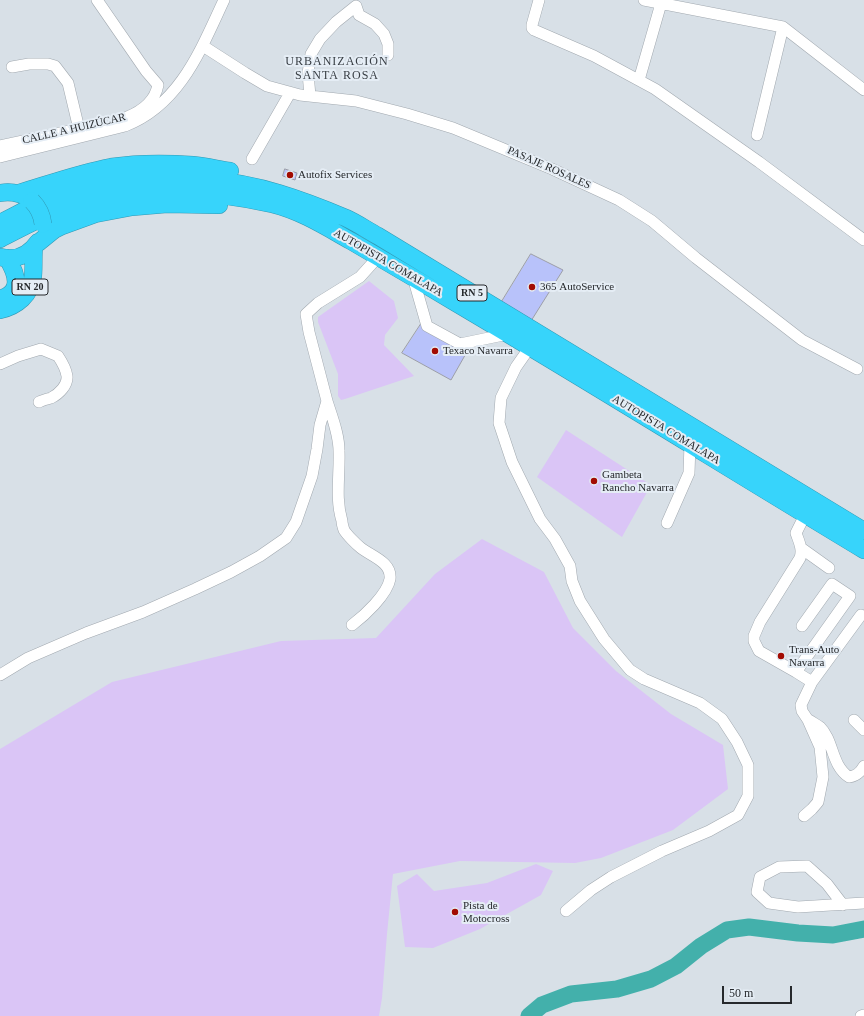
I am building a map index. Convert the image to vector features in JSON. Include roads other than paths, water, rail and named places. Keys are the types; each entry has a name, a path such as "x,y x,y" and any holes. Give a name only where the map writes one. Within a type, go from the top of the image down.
{"highway":[{"path":"12,194 78,174 113,167 148,164 193,165 236,172 296,186 334,205 378,236"},
{"name":"AUTOPISTA COMALAPA","path":"0,223 43,200 62,192 94,183 130,179 184,178 211,180 239,184 295,198 347,219 378,236 864,531"},
{"name":"AUTOPISTA COMALAPA","path":"0,239 51,214 79,204 98,199 150,192 185,192 223,196 275,205 295,212 321,224 413,277 864,550"},
{"name":"RN 20","path":"0,310 17,303 26,295 32,283 33,256 36,245 42,234 43,224 39,209 12,194"},
{"path":"36,245 54,230 95,214 132,207 167,204 238,206 285,218 378,257"},
{"name":"RN 20","path":"3,258 17,258 27,254 36,245"},
{"name":"RN 20","path":"0,300 11,295 16,287 15,272 3,258"}],"street":[{"path":"97,0 158,88 156,106 152,112"},
{"name":"CALLE A HUIZÚCAR","path":"0,157 125,126 152,112 180,83 203,46 224,0"},
{"path":"539,0 532,25 534,30 594,56 655,89 746,153 864,240"},
{"path":"644,0 661,2 783,27 864,90"},
{"path":"639,80 661,2"},
{"path":"310,96 308,73 311,54 320,40 353,3 359,15 375,24 384,34 388,44 388,55"},
{"path":"757,135 783,27"},
{"name":"PASAJE ROSALES","path":"203,46 267,86 300,96 356,101 453,128 552,169 619,200 652,221 696,258 802,340 857,369"},
{"path":"12,68 29,64 48,64 55,66 68,83 79,129"},
{"path":"158,88 180,83"},
{"name":"CALLE A HUIZÚCAR","path":"0,146 121,120 141,110 151,101 158,88"},
{"path":"252,159 290,93"},
{"path":"352,625 362,617 385,592 390,579 390,571 384,563 360,547 344,529 339,512 338,501 339,450 336,429 309,332 306,314 318,303 360,277 378,257"},
{"path":"413,277 427,326 460,344 508,334"},
{"path":"530,347 516,367 501,398 499,423 512,462 540,519 555,538 570,566 572,580 580,601 604,639 630,670 644,679 700,703 722,719 737,742 748,765 748,796 738,815 709,831 662,851 611,877 591,890 566,911"},
{"path":"0,364 18,356 41,349 58,356 67,377 64,386 59,392 39,402"},
{"path":"0,674 28,658 86,633 143,612 202,585 260,556 286,538 296,522 312,476 327,401"},
{"path":"320,430 336,429"},
{"path":"667,522 689,473 690,444"},
{"path":"805,515 796,534 802,553 800,558 760,622 754,636 754,641 759,651 812,682"},
{"path":"801,548 829,568"},
{"path":"796,672 850,596 832,584 802,626"},
{"path":"804,816 818,802 823,777 820,747 808,720 802,711 801,705 812,682 861,615"},
{"path":"808,720 820,727 827,738 836,762 843,773 849,777 854,776 859,774 864,766"},
{"path":"854,720 864,730"},
{"path":"842,905 827,884 807,866 779,867 760,877 757,892 769,903 798,907 842,905 864,903"}],"waterway":[{"path":"529,1016 542,1005 571,994 617,989 651,979 676,966 701,946 727,930 749,927 798,933 833,935 864,929"}],"place":[{"name":"Autofix Services","path":"290,175"},
{"name":"365 AutoService","path":"532,287"},
{"name":"Texaco Navarra","path":"435,351"},
{"name":"Gambeta Rancho Navarra","path":"594,481"},
{"name":"Trans-Auto Navarra","path":"781,656"},
{"name":"Pista de Motocross","path":"455,912"}],"district":[{"name":"URBANIZACIÓN SANTA ROSA","path":"337,69"}]}
